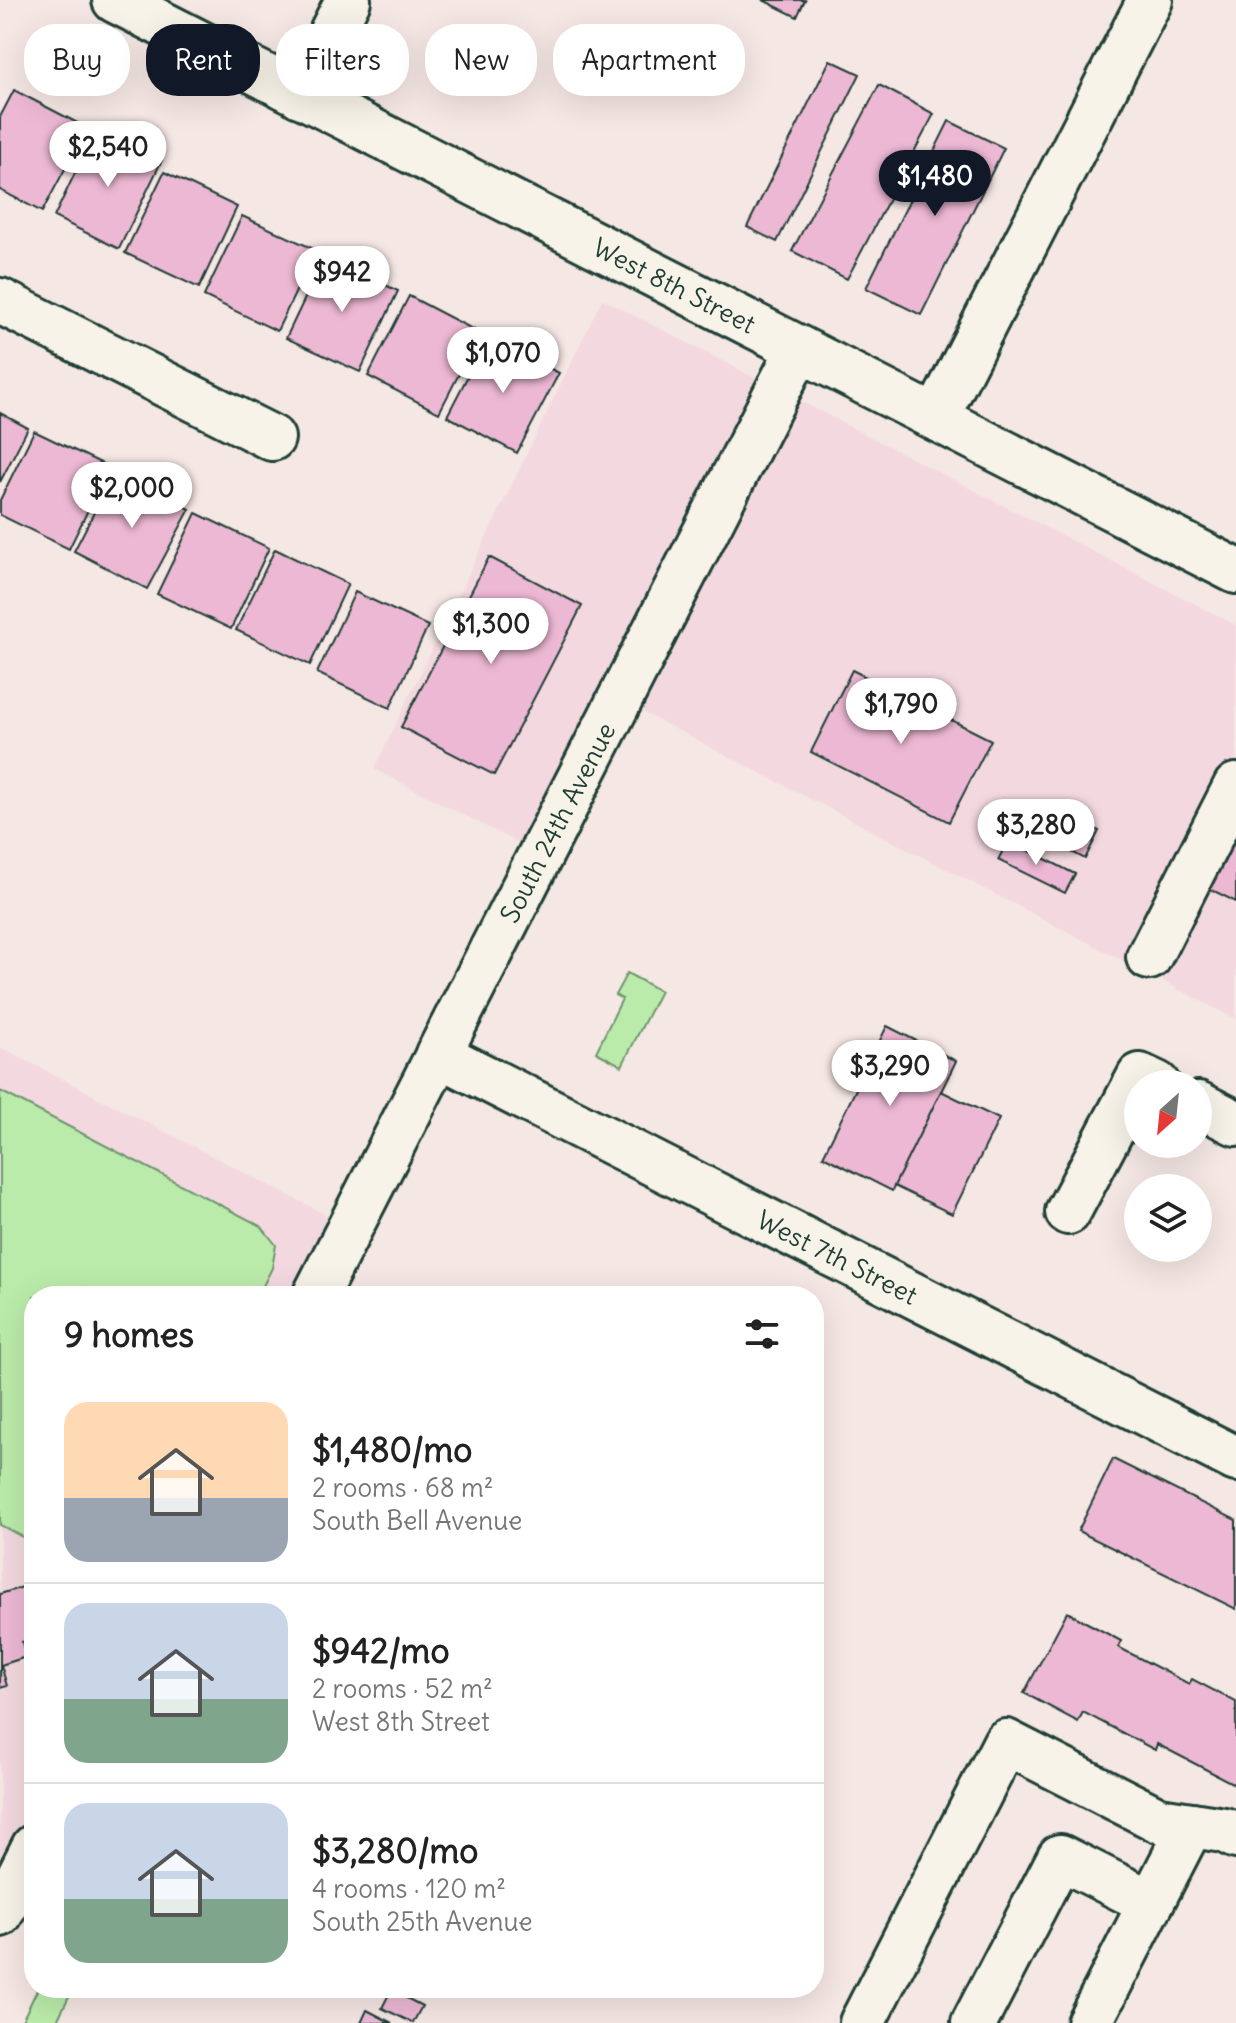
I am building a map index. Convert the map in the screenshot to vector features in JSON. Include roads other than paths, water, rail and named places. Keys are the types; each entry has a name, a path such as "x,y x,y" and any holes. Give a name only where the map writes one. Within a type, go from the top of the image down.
{"street":[{"name":"West 8th Street","path":"115,0 276,83"},
{"path":"336,24 348,0"},
{"path":"936,418 1150,0"},
{"name":"West 8th Street","path":"302,96 1236,571"},
{"path":"0,301 272,438"},
{"name":"South 24th Avenue","path":"320,1286 799,349"},
{"path":"1149,957 1236,786"},
{"name":"West 7th Street","path":"438,1054 1236,1459"},
{"path":"1068,1212 1124,1106"},
{"path":"1212,1111 1236,1123"},
{"path":"862,2023 1006,1742 1159,1820 1224,1830 1236,1836"},
{"path":"1089,2023 1191,1825"},
{"path":"974,2023 1060,1857 1151,1903"},
{"path":"0,1914 24,1867"}]}
